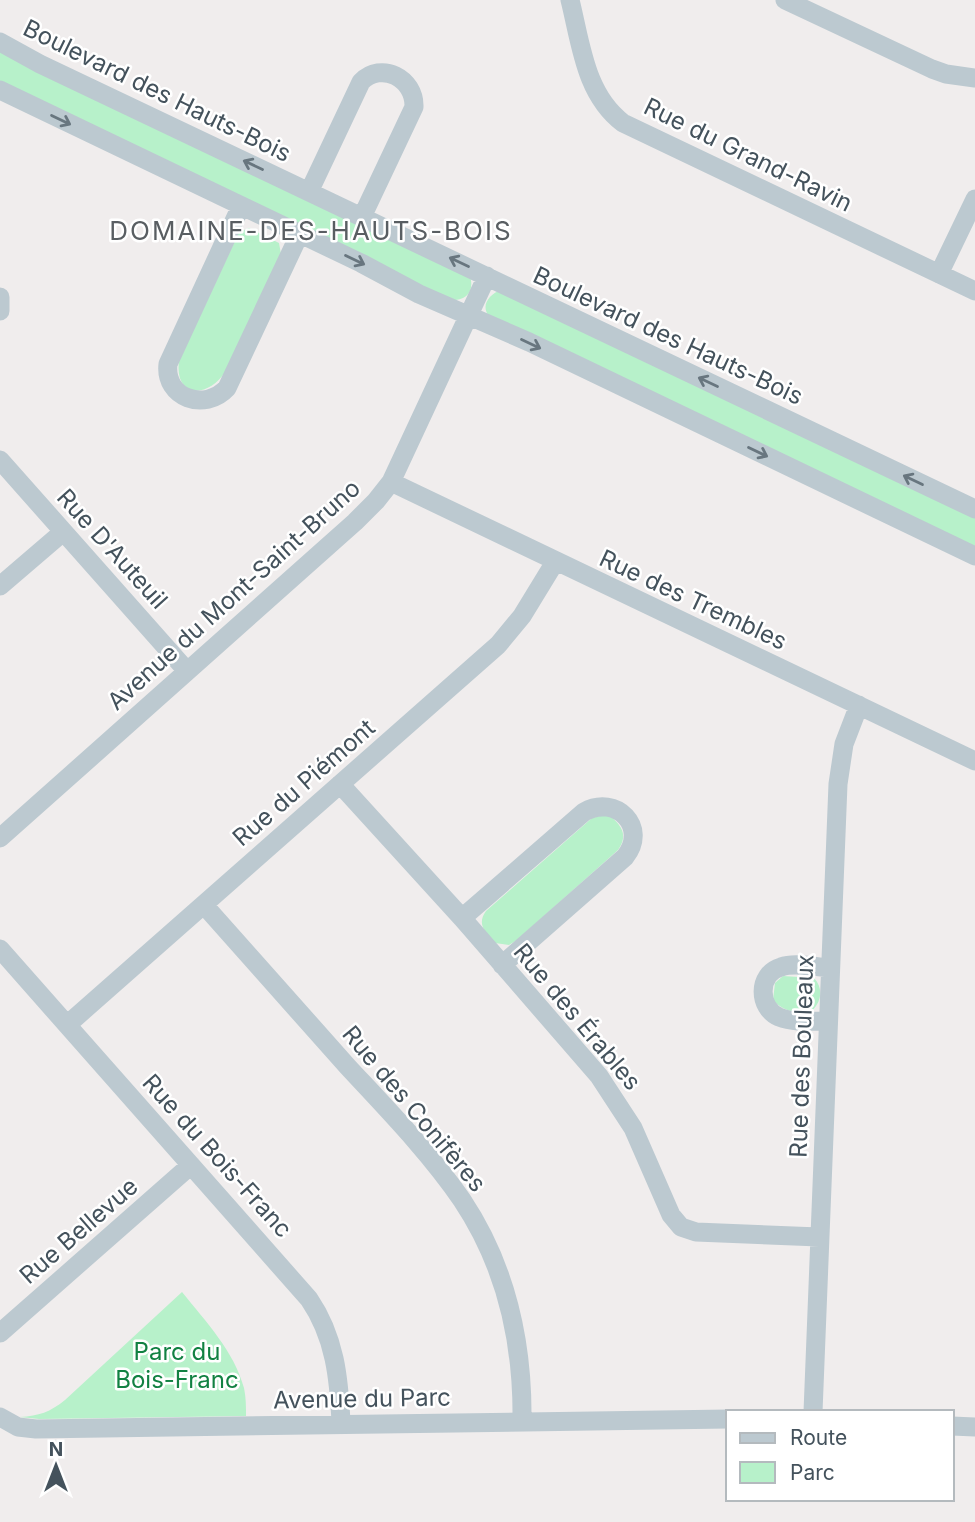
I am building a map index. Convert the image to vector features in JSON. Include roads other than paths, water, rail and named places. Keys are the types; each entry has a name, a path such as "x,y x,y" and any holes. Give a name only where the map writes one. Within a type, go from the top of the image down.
{"street":[{"name":"Rue du Grand-Ravin","path":"570,0 593,86 603,104 623,123 975,291"},
{"path":"785,0 926,66 946,74 975,78"},
{"name":"Boulevard des Hauts-Bois","path":"0,42 40,64 975,509"},
{"path":"309,192 361,82 375,73 387,72 396,76 410,90 414,107 362,217"},
{"path":"0,90 300,233 468,317 518,338 975,556"},
{"path":"939,274 975,199"},
{"path":"241,206 168,364 171,385 184,397 207,400 227,388 300,233"},
{"name":"Avenue du Mont-Saint-Bruno","path":"0,838 376,501 391,482 487,276"},
{"path":"0,297 0,311"},
{"name":"Rue D'Auteuil","path":"0,460 187,671"},
{"name":"Rue des Trembles","path":"391,482 975,761"},
{"path":"0,586 63,532"},
{"name":"Rue du Piémont","path":"66,1025 510,632 555,562"},
{"name":"Rue des Bouleaux","path":"813,1410 839,769 847,735 859,705"},
{"name":"Rue des Érables","path":"340,784 582,1055 618,1103 641,1145 678,1226 696,1232 819,1237"},
{"path":"462,918 588,810 608,806 627,819 634,837 625,857 502,964"},
{"name":"Rue des Conifères","path":"204,905 396,1120 447,1180 469,1212 494,1260 510,1306 520,1359 522,1421"},
{"name":"Rue du Bois-Franc","path":"0,948 314,1307 333,1352 340,1388 341,1423"},
{"path":"828,1021 781,1018 768,1010 762,993 765,980 779,967 793,965 830,968"},
{"name":"Rue Bellevue","path":"0,1333 191,1165"},
{"name":"Avenue du Parc","path":"0,1417 18,1427 36,1429 726,1419"},
{"path":"954,1426 975,1426"}],"district":[{"name":"DOMAINE-DES-HAUTS-BOIS","path":"311,231"}],"park label":[{"name":"Parc du Bois-Franc","path":"177,1366"}]}
